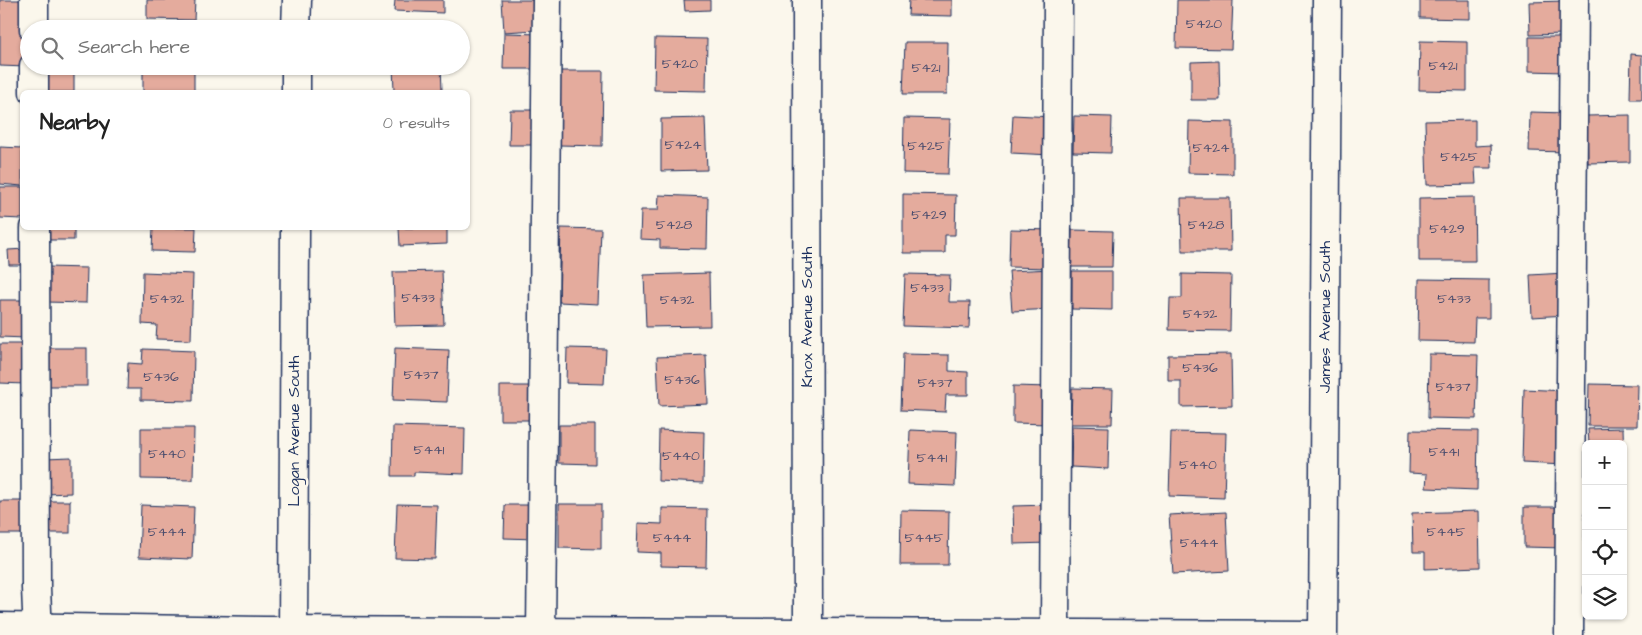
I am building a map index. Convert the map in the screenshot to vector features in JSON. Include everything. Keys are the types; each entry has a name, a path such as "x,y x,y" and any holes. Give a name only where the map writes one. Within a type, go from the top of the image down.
{"street":[{"path":"34,0 34,20"},
{"path":"296,0 296,20"},
{"path":"541,633 547,0"},
{"name":"Knox Avenue South","path":"806,0 808,634"},
{"path":"1056,634 1058,0"},
{"name":"James Avenue South","path":"1323,635 1327,0"},
{"path":"1569,635 1574,0"},
{"path":"34,75 34,90"},
{"path":"296,75 296,90"},
{"path":"35,230 36,588 38,631"},
{"name":"Logan Avenue South","path":"293,633 295,230"},
{"path":"0,627 38,631 293,633 1318,635"}],"building":[{"path":"0,0 27,0 27,20 20,20 20,67 0,66"},
{"path":"147,0 195,0 194,20 147,19"},
{"path":"395,0 443,0 443,13 394,11"},
{"path":"502,0 534,0 536,30 504,32"},
{"path":"684,0 710,0 710,10 685,11"},
{"path":"909,0 952,0 952,16 908,15"},
{"path":"1177,0 1233,0 1231,49 1176,48"},
{"path":"1420,0 1470,0 1470,19 1420,18"},
{"path":"1564,1 1564,34 1530,35 1529,2"},
{"path":"504,33 539,34 538,69 503,69"},
{"path":"1529,37 1565,37 1564,72 1529,71"},
{"path":"655,38 707,39 706,91 654,90"},
{"path":"1420,41 1467,42 1467,91 1419,90"},
{"path":"905,42 948,42 947,94 903,94"},
{"path":"1631,54 1642,55 1642,99 1630,99"},
{"path":"1219,61 1220,100 1191,100 1191,62"},
{"path":"559,71 603,71 602,146 559,145"},
{"path":"48,75 74,75 74,90 48,90"},
{"path":"143,75 194,75 194,90 143,90"},
{"path":"393,75 441,75 442,90 394,90"},
{"path":"510,110 539,110 539,145 509,145"},
{"path":"1530,112 1567,113 1566,152 1529,151"},
{"path":"1013,115 1053,117 1051,155 1011,153"},
{"path":"1630,115 1630,162 1588,163 1587,116"},
{"path":"1074,116 1112,117 1111,153 1073,152"},
{"path":"705,118 707,170 661,171 661,119"},
{"path":"904,118 950,119 948,174 903,173"},
{"path":"1475,120 1475,146 1491,145 1492,168 1475,168 1476,184 1427,185 1425,121"},
{"path":"1189,121 1233,122 1233,174 1188,173"},
{"path":"0,147 20,148 20,186 0,184"},
{"path":"0,187 20,187 20,219 0,218"},
{"path":"903,194 956,195 955,235 945,235 945,253 903,253"},
{"path":"659,195 708,197 707,249 660,248 660,240 640,239 641,210 658,210"},
{"path":"1474,197 1475,261 1419,261 1419,198"},
{"path":"1181,198 1230,198 1231,251 1182,251"},
{"path":"561,228 601,229 598,304 559,302"},
{"path":"1010,229 1053,230 1052,268 1009,267"},
{"path":"44,230 74,230 74,240 44,240"},
{"path":"153,230 196,230 195,252 152,251"},
{"path":"399,230 447,230 447,244 400,246"},
{"path":"1072,230 1113,231 1112,267 1071,267"},
{"path":"25,249 26,265 9,265 8,250"},
{"path":"47,267 87,268 86,303 46,302"},
{"path":"1052,269 1055,309 1012,311 1009,271"},
{"path":"442,271 444,325 395,326 393,272"},
{"path":"1072,271 1112,271 1112,310 1072,309"},
{"path":"143,272 193,274 191,340 156,339 157,325 142,324"},
{"path":"709,273 710,326 646,327 644,275"},
{"path":"1565,273 1567,315 1532,317 1530,275"},
{"path":"905,274 950,275 949,302 970,302 969,328 903,326"},
{"path":"1182,274 1231,275 1230,331 1169,330 1170,298 1182,298"},
{"path":"1419,279 1489,280 1489,318 1475,318 1474,342 1418,341"},
{"path":"0,300 27,300 26,338 0,337"},
{"path":"0,344 26,344 25,384 0,383"},
{"path":"48,348 87,348 87,386 48,386"},
{"path":"395,348 449,350 447,402 393,400"},
{"path":"567,348 606,349 604,384 566,383"},
{"path":"143,349 194,351 193,401 141,400 141,389 127,389 128,363 142,364"},
{"path":"903,354 949,355 949,371 968,372 968,395 946,395 945,412 901,410"},
{"path":"1231,354 1232,406 1181,407 1181,381 1168,381 1168,355"},
{"path":"1429,354 1478,355 1476,419 1428,418"},
{"path":"706,355 708,404 659,406 657,357"},
{"path":"1589,384 1638,385 1637,426 1588,426"},
{"path":"500,386 539,386 539,420 500,420"},
{"path":"1013,386 1050,387 1049,424 1013,423"},
{"path":"1072,388 1113,389 1112,424 1071,424"},
{"path":"1524,389 1566,391 1564,465 1522,463"},
{"path":"559,425 595,425 595,464 559,463"},
{"path":"393,426 465,428 464,474 414,472 414,476 392,476"},
{"path":"1072,426 1109,427 1108,469 1071,467"},
{"path":"141,428 194,428 193,480 141,479"},
{"path":"1623,428 1623,440 1589,440 1588,429"},
{"path":"659,430 704,432 703,483 658,481"},
{"path":"910,430 957,432 955,486 908,484"},
{"path":"1410,430 1478,431 1477,490 1426,488 1427,474 1409,473"},
{"path":"1171,432 1226,433 1224,498 1169,496"},
{"path":"71,457 71,493 45,494 45,458"},
{"path":"0,501 27,501 26,534 0,534"},
{"path":"46,501 70,501 70,533 46,533"},
{"path":"397,504 437,505 435,559 395,558"},
{"path":"559,504 601,504 601,549 559,548"},
{"path":"141,505 194,507 192,559 139,557"},
{"path":"505,505 538,505 536,539 504,538"},
{"path":"1049,505 1049,543 1014,544 1013,506"},
{"path":"1524,507 1566,507 1565,548 1524,547"},
{"path":"662,508 707,509 706,567 661,566 661,553 637,552 638,523 662,524"},
{"path":"901,510 949,511 948,565 900,565"},
{"path":"1479,511 1480,567 1425,569 1425,552 1413,552 1412,513"},
{"path":"1226,512 1229,571 1173,574 1169,515"}]}
